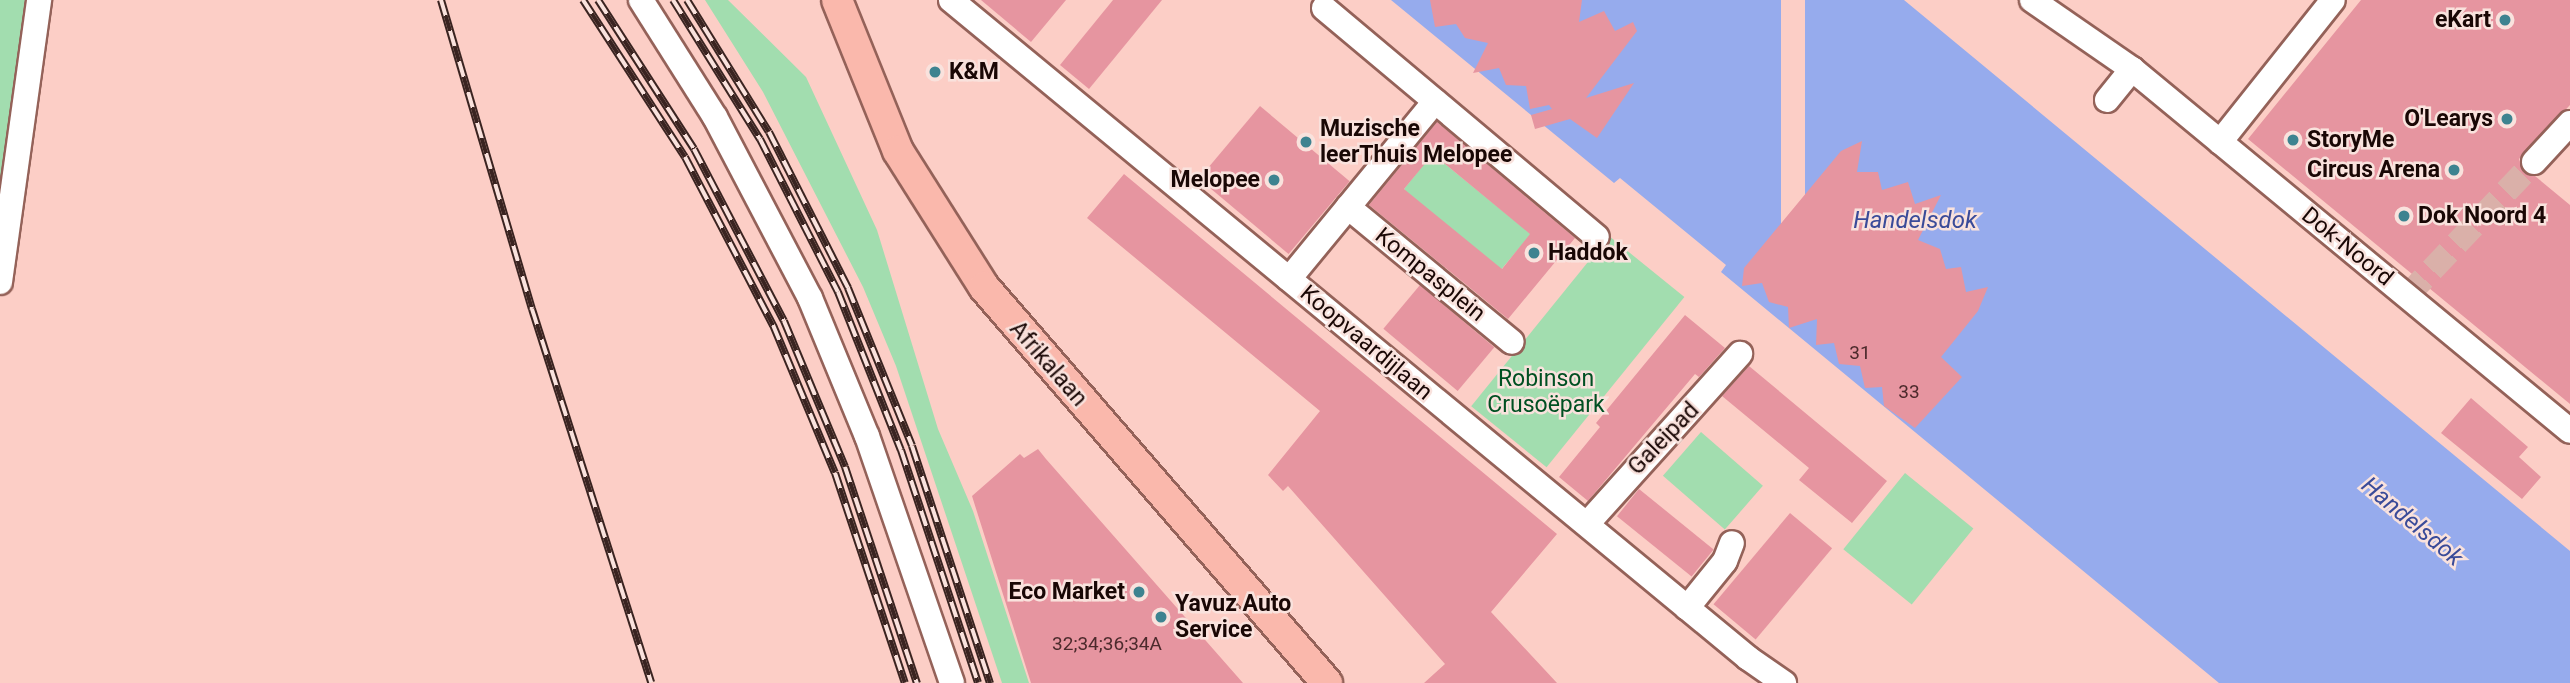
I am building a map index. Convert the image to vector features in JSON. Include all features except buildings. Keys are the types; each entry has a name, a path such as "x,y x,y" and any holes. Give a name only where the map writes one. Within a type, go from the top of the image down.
{"main road":[{"name":"Afrikalaan","path":"837,0 898,150 984,287 1327,683"}],"street":[{"path":"0,282 39,0"},
{"path":"641,0 715,117 810,298 867,436 952,683"},
{"name":"Koopvaardijlaan","path":"951,0 1687,608 1784,683"},
{"name":"Dok-Noord","path":"2032,0 2129,66"},
{"name":"Dok-Noord","path":"2058,0 2129,66 2570,431"},
{"path":"2220,142 2333,0"},
{"path":"1324,8 1597,237"},
{"path":"2107,100 2129,66"},
{"path":"1289,279 1435,102"},
{"path":"2534,162 2568,131"},
{"name":"Kompasplein","path":"1348,208 1512,342"},
{"name":"Galeipad","path":"1587,524 1740,354"},
{"path":"1687,608 1725,561 1732,543"}],"green space":[{"path":"0,0 29,0 0,207"},
{"path":"705,0 728,0 806,77 877,230 938,429 973,511 1029,683 1002,683 896,366 863,287 763,92"},
{"path":"1423,146 1531,234 1484,290 1404,189 1424,164"},
{"name":"Robinson Crusoëpark","path":"1609,236 1684,297 1547,467 1471,406"},
{"path":"1701,432 1763,486 1725,530 1663,476"},
{"path":"1905,473 1973,528 1912,605 1843,549"}],"water":[{"name":"Handelsdok","path":"1391,0 1904,0 2570,551 2570,683 2219,683 1721,272 1726,265 1620,178 1614,183"}],"pier":[{"path":"1781,0 1805,0 1805,244 1781,244"}],"tunnel":[{"path":"2407,296 2534,162"}],"railway":[{"path":"441,0 532,309 651,683"},
{"path":"583,0 685,157 773,325 835,473 905,683"},
{"path":"598,0 694,149 784,321 845,467 917,683"},
{"path":"673,0 760,139 838,292 901,450 978,683"},
{"path":"687,0 769,132 848,288 912,446 990,683"}],"place":[{"name":"eKart","path":"2505,20"},
{"name":"K&M","path":"935,72"},
{"name":"O'Learys","path":"2507,119"},
{"name":"StoryMe","path":"2293,140"},
{"name":"Muzische leerThuis Melopee","path":"1306,142"},
{"name":"Circus Arena","path":"2454,170"},
{"name":"Melopee","path":"1274,180"},
{"name":"Dok Noord 4","path":"2404,216"},
{"name":"Haddok","path":"1534,253"},
{"name":"Eco Market","path":"1139,592"},
{"name":"Yavuz Auto Service","path":"1161,617"}]}
